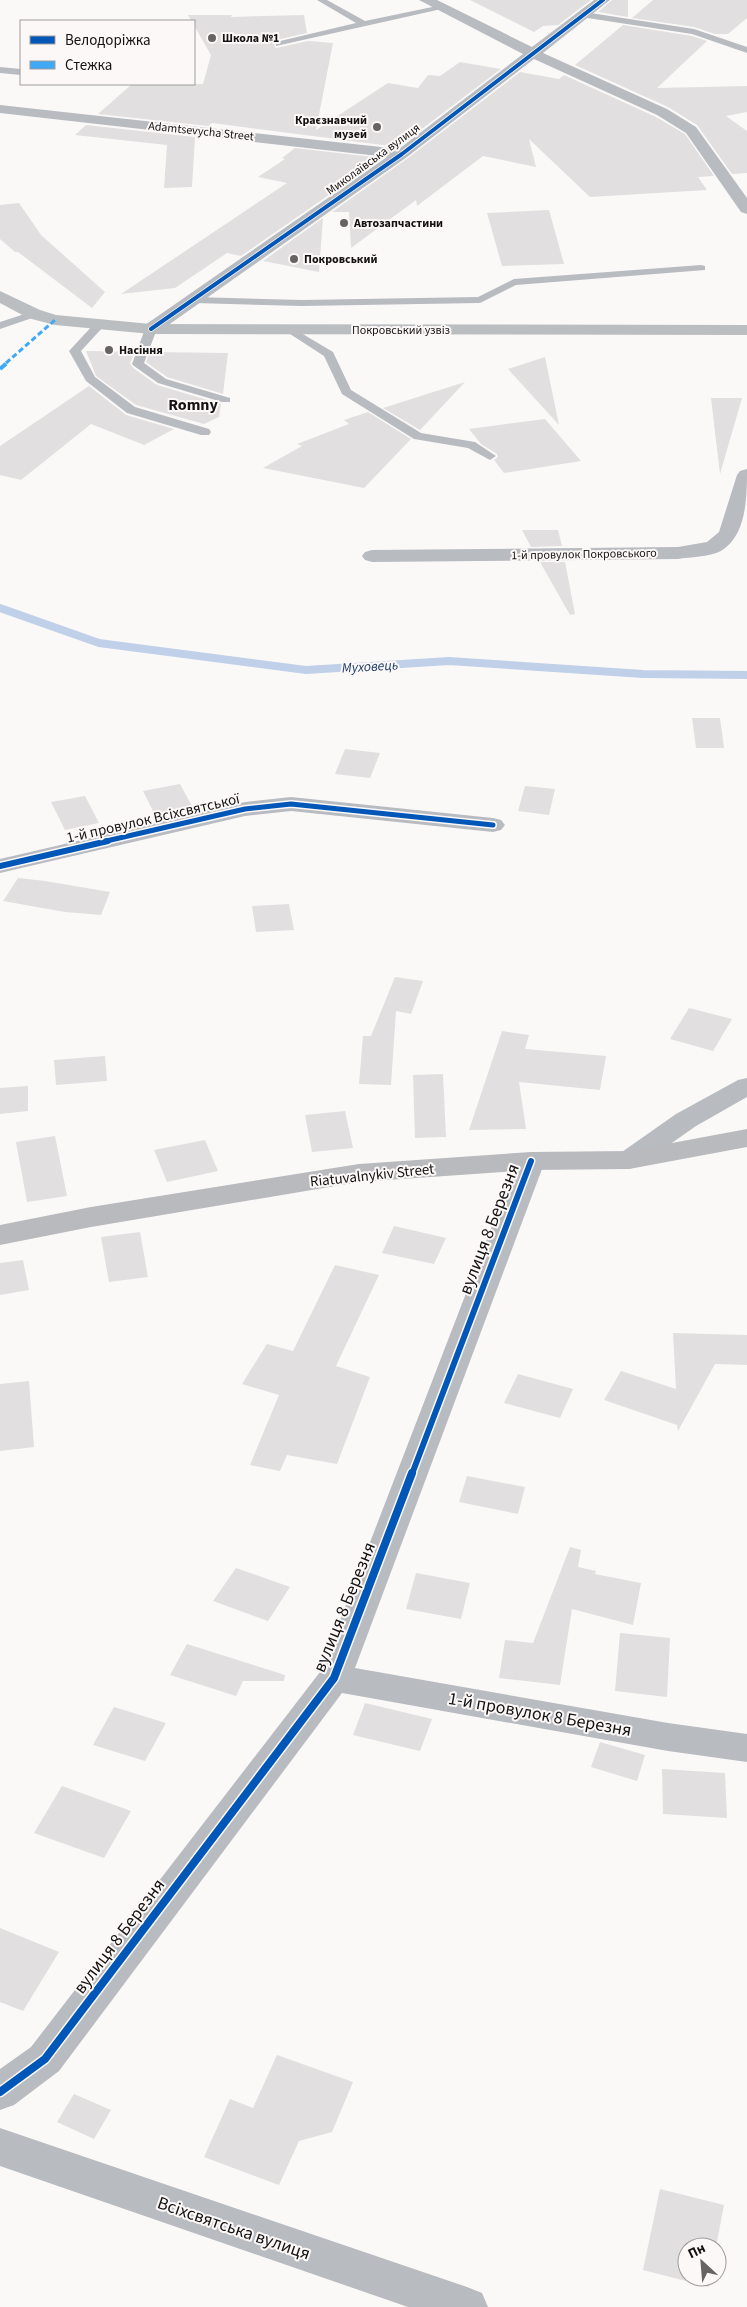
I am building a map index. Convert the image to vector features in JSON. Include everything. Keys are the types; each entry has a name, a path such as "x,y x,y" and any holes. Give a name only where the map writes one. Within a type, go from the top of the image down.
{"main road":[{"name":"Покровський узвіз","path":"0,296 34,314 55,320 98,326 152,329 747,330"},
{"name":"Riatuvalnykiv Street","path":"0,1235 91,1216 359,1173 532,1161 629,1160 747,1138"}],"street":[{"path":"426,0 534,54 662,112 691,130 747,209"},
{"name":"Миколаївська вулиця","path":"152,329 402,154 603,0"},
{"name":"Adamtsevycha Street","path":"0,109 402,154"},
{"name":"1-й провулок Покровського","path":"372,556 678,552 713,547 728,534 747,475"},
{"name":"1-й провулок Всіхсвятської","path":"0,866 246,809 291,804 493,825"},
{"path":"629,1160 686,1120 747,1086"},
{"name":"вулиця 8 Березня","path":"0,2092 45,2059 334,1678 532,1161"},
{"name":"1-й провулок 8 Березня","path":"334,1678 658,1735 747,1748"},
{"name":"Всіхсвятська вулиця","path":"0,2147 467,2307"}],"lane":[{"path":"321,0 362,23"},
{"path":"279,44 362,23 442,8"},
{"path":"584,15 694,32 747,50"},
{"path":"0,70 20,72"},
{"path":"194,300 302,303 480,300 514,282 701,268"},
{"path":"0,326 34,314"},
{"path":"98,326 75,351 90,379 131,410 205,432"},
{"path":"152,329 138,364 162,382 226,400"},
{"path":"291,330 329,354 346,392 418,436 472,444 490,456"}],"building":[{"path":"470,0 591,0 558,25 543,26 534,32"},
{"path":"612,0 628,0 628,17 598,12"},
{"path":"653,0 747,0 747,18 728,34 715,34 694,27 632,18"},
{"path":"188,15 232,15 231,17 304,15 307,33 276,40 274,46 276,48 308,41 333,43 316,130 388,83 418,88 428,75 440,76 460,62 501,69 398,147 212,123 208,126 98,114 131,85 203,84 211,55 195,27 195,20 191,20"},
{"path":"623,25 692,36 707,41 657,88 747,86 747,112 726,116 747,131 747,173 732,174 697,125 668,107 575,65"},
{"path":"520,72 559,79 564,75 656,117 685,134 714,176 698,177 707,190 590,197 529,139 536,167 483,156 417,206 416,200 351,248 349,212 332,212 408,158"},
{"path":"86,125 195,137 192,187 164,188 167,145 75,135"},
{"path":"295,148 382,158 241,256 227,253 175,288 121,294 287,183 258,177 285,159 282,158"},
{"path":"19,203 41,235 105,292 92,308 0,239 0,205"},
{"path":"549,210 564,264 502,266 487,213"},
{"path":"323,218 319,272 263,261"},
{"path":"86,351 135,352 130,363 133,368 157,385 221,404 219,417 204,424 136,405 96,376"},
{"path":"150,352 228,353 223,394 167,377 146,362"},
{"path":"545,357 559,425 508,369"},
{"path":"465,382 420,430 383,408"},
{"path":"89,386 126,415 174,429 144,445 91,424 21,480 0,475 0,446"},
{"path":"711,398 742,398 720,474"},
{"path":"368,412 411,439 364,488 263,468 302,446 297,444 349,424 344,420"},
{"path":"545,419 581,461 504,473 494,460 498,457 497,454 481,444 469,429"},
{"path":"522,530 558,530 562,546 531,547"},
{"path":"540,562 565,562 575,614 570,615"},
{"path":"692,718 720,718 724,748 696,748"},
{"path":"345,749 380,753 370,778 335,774"},
{"path":"180,784 193,808 155,815 143,791"},
{"path":"525,786 555,789 549,815 518,811"},
{"path":"85,796 99,823 65,830 51,802"},
{"path":"18,878 110,892 101,915 65,912 3,901"},
{"path":"289,904 294,930 256,932 252,906"},
{"path":"395,977 423,981 411,1014 396,1011 391,1085 359,1084 363,1036 371,1036"},
{"path":"689,1008 732,1019 713,1051 670,1039"},
{"path":"502,1031 529,1035 525,1049 606,1056 600,1090 519,1082 526,1129 469,1130"},
{"path":"105,1056 107,1081 56,1085 54,1060"},
{"path":"443,1074 446,1137 415,1138 413,1075"},
{"path":"28,1086 28,1111 0,1114 0,1088"},
{"path":"345,1111 353,1148 312,1152 305,1115"},
{"path":"55,1136 67,1196 27,1202 16,1142"},
{"path":"205,1140 218,1171 167,1182 154,1150"},
{"path":"394,1226 446,1238 434,1264 382,1253"},
{"path":"140,1232 148,1277 109,1282 101,1237"},
{"path":"23,1260 29,1290 0,1295 0,1263"},
{"path":"335,1265 379,1275 336,1366 370,1377 337,1464 287,1455 280,1471 250,1465 279,1395 242,1384 267,1344 293,1351"},
{"path":"673,1333 747,1335 747,1365 715,1364 678,1431 677,1425 604,1400 621,1371 676,1389"},
{"path":"518,1374 573,1389 560,1418 504,1403"},
{"path":"29,1381 34,1447 0,1451 0,1384"},
{"path":"467,1476 525,1487 518,1514 459,1502"},
{"path":"570,1547 581,1550 578,1567 596,1571 595,1574 641,1583 633,1625 572,1609 560,1685 499,1678 505,1640 533,1643"},
{"path":"236,1568 290,1587 268,1621 213,1601"},
{"path":"416,1573 470,1583 461,1619 406,1609"},
{"path":"620,1633 670,1638 667,1697 615,1691"},
{"path":"187,1644 285,1675 284,1681 243,1681 236,1696 170,1675"},
{"path":"365,1703 432,1719 420,1751 353,1735"},
{"path":"114,1707 166,1723 145,1761 93,1745"},
{"path":"600,1742 645,1755 637,1781 591,1767"},
{"path":"662,1769 725,1773 727,1818 663,1814"},
{"path":"62,1786 131,1811 104,1858 34,1833"},
{"path":"0,1928 59,1952 23,2011 0,2002"},
{"path":"277,2055 353,2082 332,2132 299,2141 279,2185 204,2157 230,2099 253,2108"},
{"path":"74,2094 111,2110 94,2139 57,2122"},
{"path":"660,2189 724,2205 718,2237 677,2237 677,2279 643,2270"}],"waterway":[{"name":"Муховець","path":"0,608 99,643 306,670 449,661 643,674 747,675"}],"marked path":[{"path":"0,369 55,320"}],"cycle path":[{"path":"151,329 402,154 603,0"},
{"path":"0,866 245,809 291,804 493,825"},
{"path":"0,2092 45,2059 334,1678 531,1161"}],"place":[{"name":"Школа №1","path":"212,38"},
{"name":"Краєзнавчий музей","path":"377,127"},
{"name":"Автозапчастини","path":"344,223"},
{"name":"Покровський","path":"294,259"},
{"name":"Насіння","path":"109,350"}],"district":[{"name":"Romny","path":"193,404"}]}
